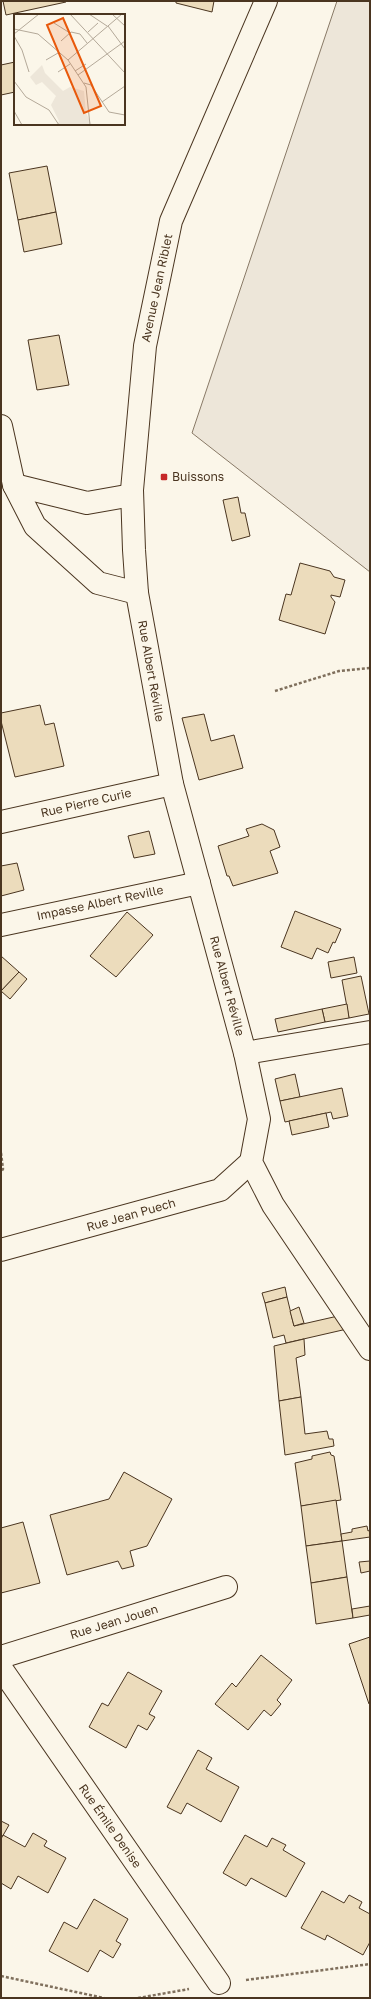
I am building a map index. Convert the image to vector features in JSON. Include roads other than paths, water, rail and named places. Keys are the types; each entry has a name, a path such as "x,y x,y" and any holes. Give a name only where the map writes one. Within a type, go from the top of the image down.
{"street":[{"name":"Avenue Jean Riblet","path":"137,593 132,495 145,346 171,221 266,1"},
{"path":"1,426 14,485 35,526 98,583 137,593"},
{"path":"14,485 87,503 132,495"},
{"name":"Rue Albert Réville","path":"137,593 172,784 245,1053 259,1119 251,1162"},
{"name":"Rue Pierre Curie","path":"1,822 172,784"},
{"name":"Impasse Albert Reville","path":"1,925 199,882"},
{"path":"245,1053 370,1032"},
{"path":"251,1162 274,1206 370,1349"},
{"name":"Rue Jean Puech","path":"1,1250 220,1190 251,1162"},
{"name":"Rue Jean Jouen","path":"1,1657 226,1587"},
{"name":"Rue Émile Denise","path":"1,1668 219,1983"}],"place":[{"name":"Buissons","path":"164,477"}]}
